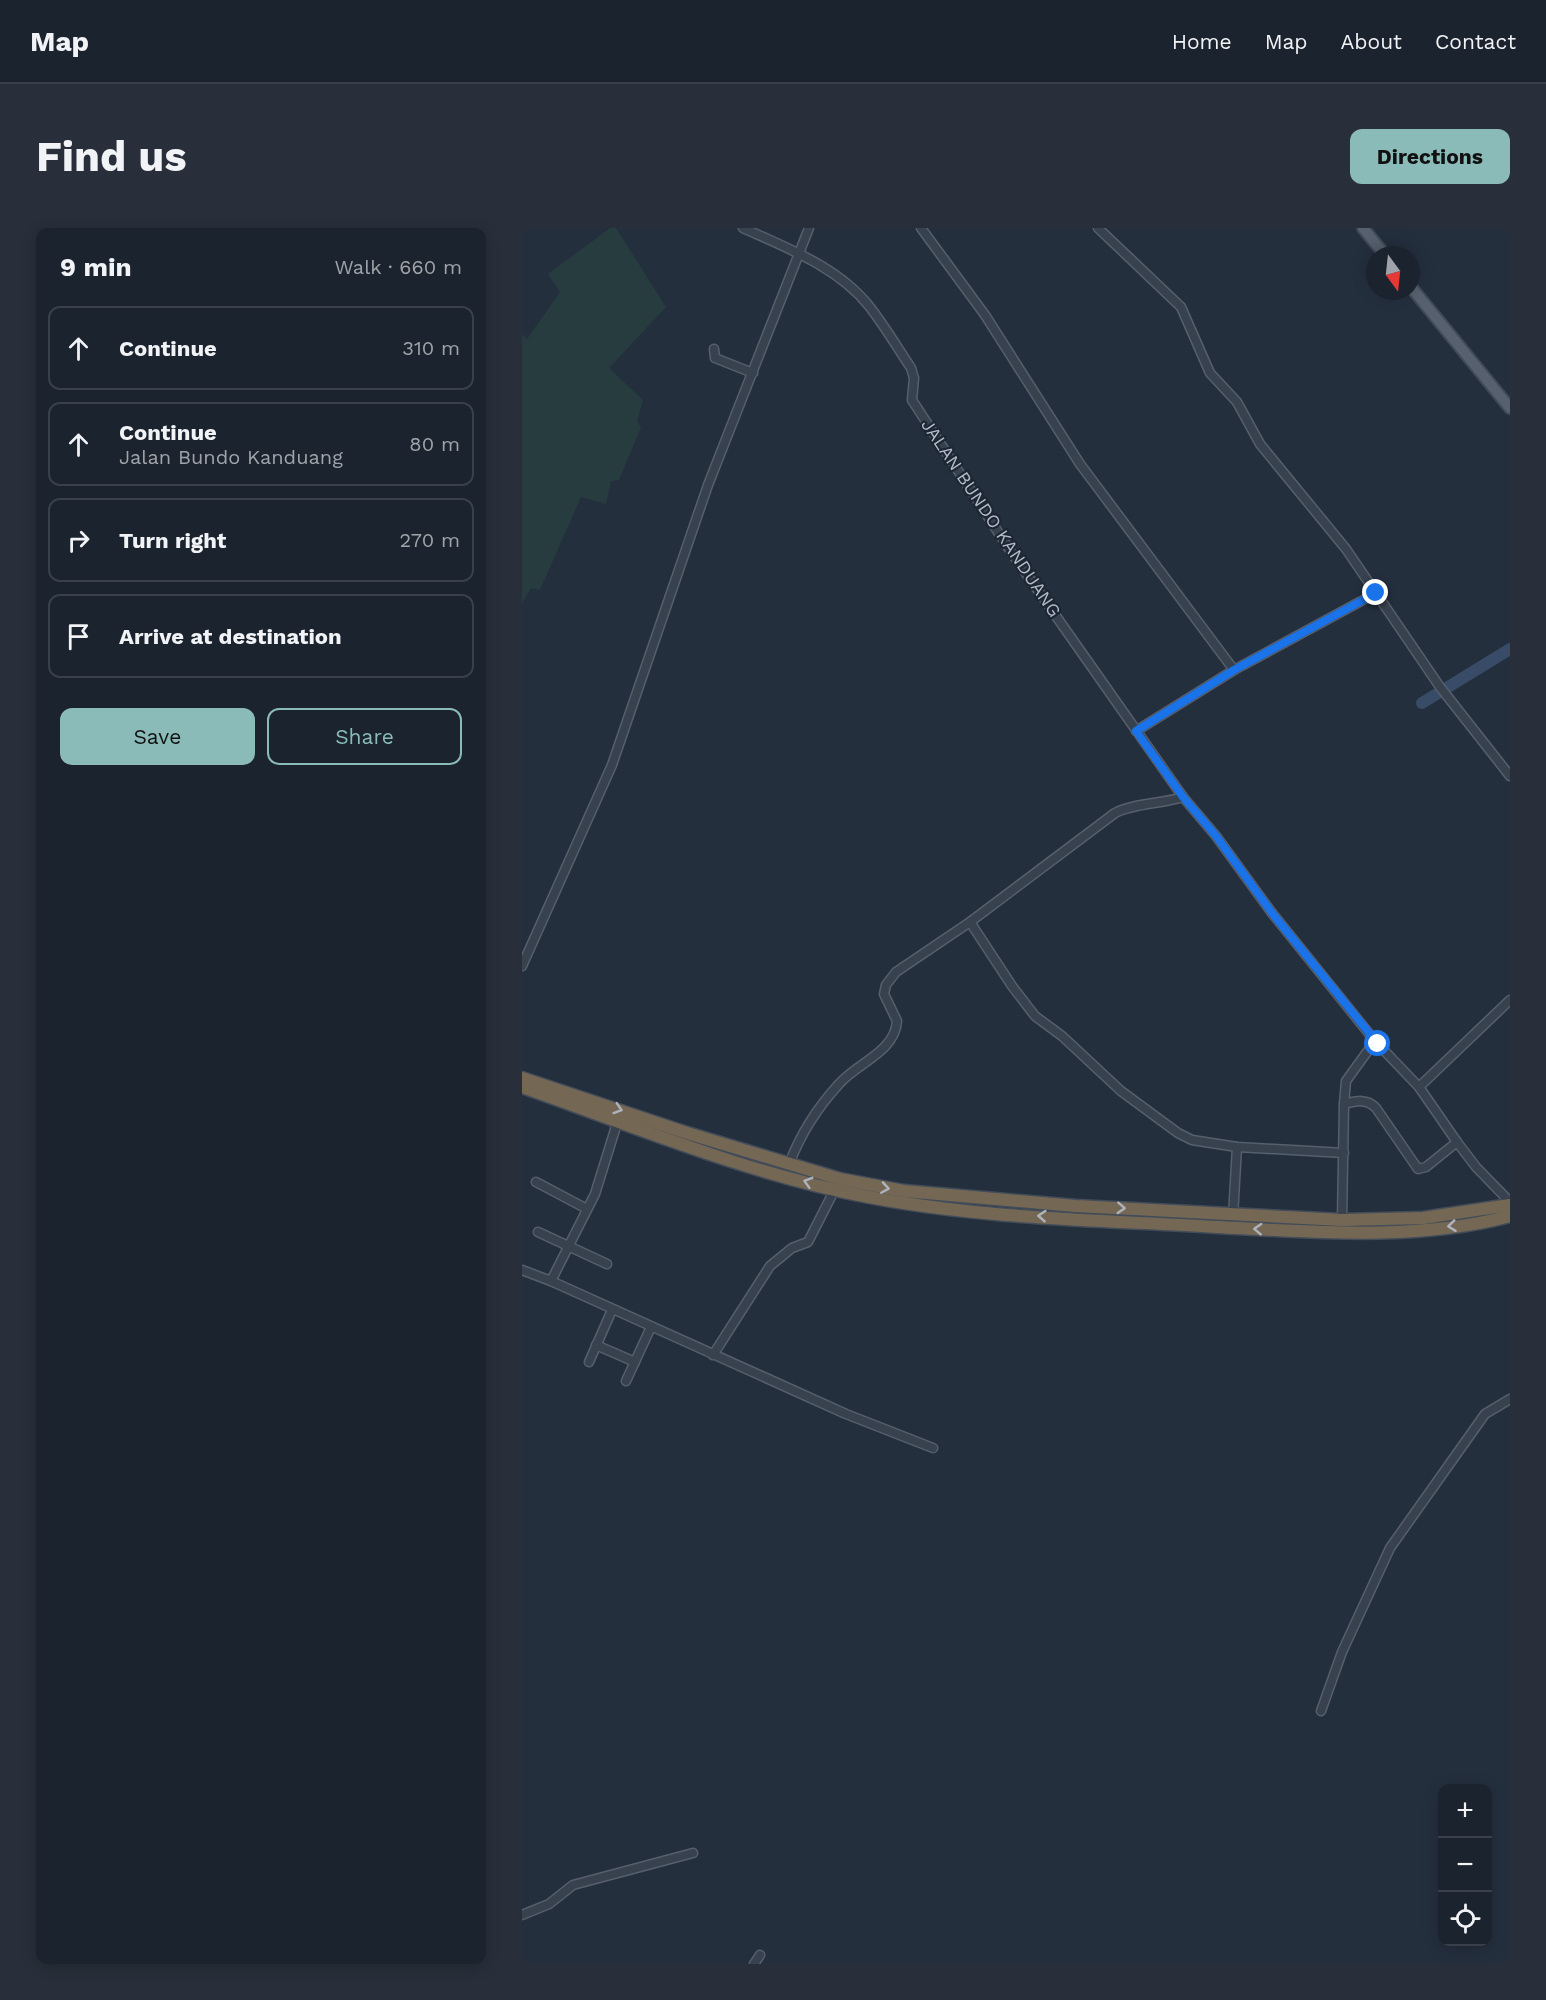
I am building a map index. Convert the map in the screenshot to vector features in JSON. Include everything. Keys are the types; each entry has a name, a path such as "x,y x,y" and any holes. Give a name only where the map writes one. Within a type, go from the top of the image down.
{"highway":[{"path":"522,1078 687,1133 790,1162 837,1184"},
{"path":"522,1087 731,1160 837,1184 1075,1212 1327,1233 1391,1226 1510,1204"},
{"path":"1075,1212 1342,1220 1391,1226 1469,1224 1510,1216"}],"main road":[{"path":"1367,229 1379,246"},
{"path":"1420,298 1510,408"}],"street":[{"name":"JALAN BUNDO KANDUANG","path":"743,228 799,253 835,276 869,306 911,368 914,378 912,400 1011,552 1183,797 1216,836 1272,913 1375,1041 1419,1087 1476,1167 1510,1204"},
{"path":"522,966 612,765 691,532 809,228"},
{"path":"921,228 985,315 1080,464 1234,670"},
{"path":"1098,228 1181,307 1210,373 1237,402 1260,444 1346,549 1442,690 1510,776"},
{"path":"714,349 716,358 753,373"},
{"path":"1136,731 1234,670 1376,593"},
{"path":"790,1162 811,1119 836,1087 848,1074 882,1048 894,1034 897,1021 884,994 888,981 906,964 970,922 1115,813 1126,808 1153,805 1183,797"},
{"path":"970,922 1027,1007 1121,1091 1187,1138 1237,1147 1344,1153"},
{"path":"1419,1087 1510,1000"},
{"path":"1342,1220 1346,1081 1375,1041"},
{"path":"1344,1104 1360,1101 1372,1103 1418,1169 1426,1167 1457,1142"},
{"path":"551,1281 595,1194 618,1120"},
{"path":"1233,1216 1237,1147"},
{"path":"536,1182 587,1209"},
{"path":"713,1355 770,1266 792,1248 808,1242 837,1184"},
{"path":"538,1232 607,1264"},
{"path":"522,1270 846,1414 933,1448"},
{"path":"589,1362 612,1310"},
{"path":"626,1381 651,1327"},
{"path":"596,1345 635,1362"},
{"path":"1321,1711 1342,1652 1390,1548 1485,1414 1510,1399"},
{"path":"522,1915 549,1904 573,1885 693,1853"},
{"path":"754,1964 760,1954"}],"green space":[{"path":"610,228 616,228 666,307 609,368 643,400 637,421 641,427 619,480 611,481 606,504 581,497 540,590 531,588 522,603 522,334 527,339 560,292 548,274"}],"waterway":[{"path":"1422,703 1510,649"}],"route":[{"path":"1376,593 1234,670 1136,731 1183,797 1216,836 1272,913 1378,1044"}]}
